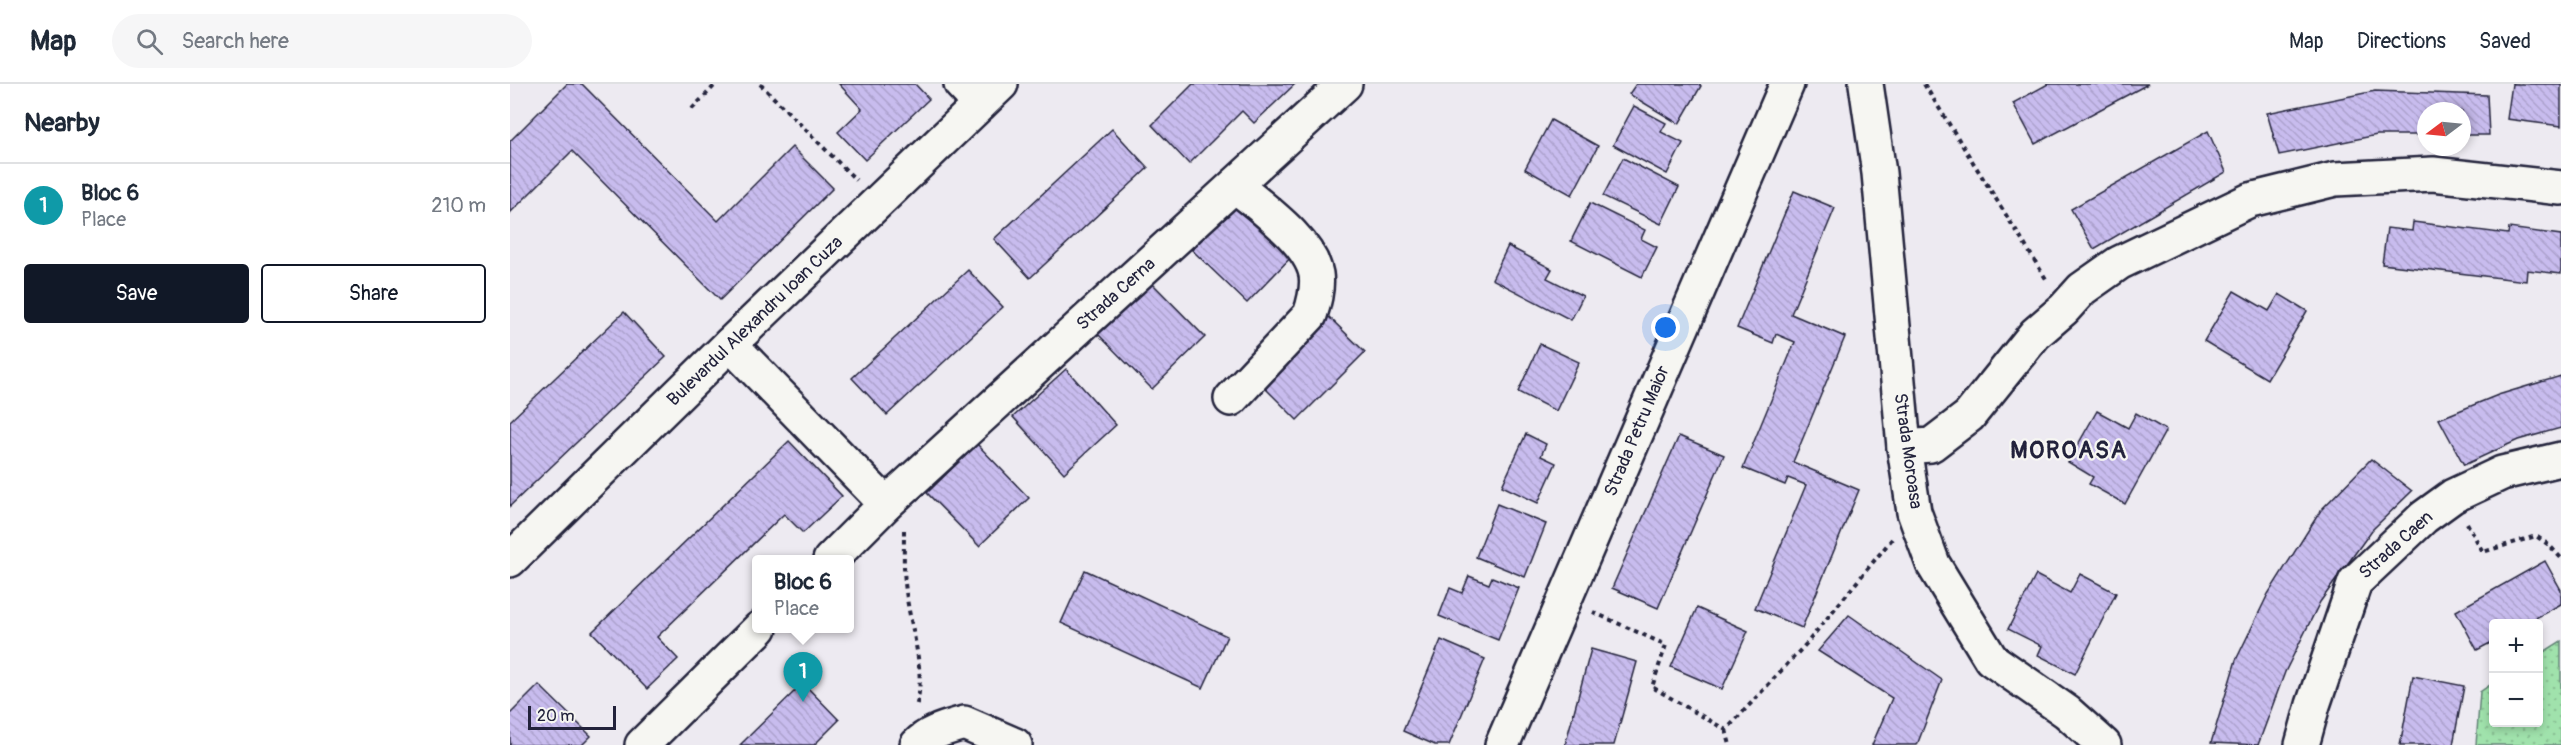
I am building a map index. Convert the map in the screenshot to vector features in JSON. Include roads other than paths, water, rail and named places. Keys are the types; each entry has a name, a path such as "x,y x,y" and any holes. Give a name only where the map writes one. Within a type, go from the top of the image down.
{"street":[{"name":"Strada Cerna","path":"837,555 895,514 1235,185 1345,84"},
{"name":"Strada Petru Maior","path":"1502,745 1787,84"},
{"name":"Strada Moroasa","path":"1866,84 1879,173 1904,447 1914,512 1933,564 1990,659 2067,712 2104,745"},
{"name":"Bulevardul Alexandru Ioan Cuza","path":"510,561 878,202 981,91"},
{"path":"1904,447 1931,446 1969,417 2035,334 2073,299 2119,263 2250,200 2335,179 2433,174 2561,188"},
{"path":"1231,399 1310,315 1315,299 1316,274 1299,242 1235,185"},
{"path":"730,344 895,514"},
{"name":"Strada Caen","path":"2302,745 2313,705 2355,582 2424,517 2453,496 2502,473 2561,459"},
{"path":"642,745 755,633"},
{"path":"917,745 922,739 964,723 1015,745"}],"place":[{"name":"Bloc 6","path":"803,702"}],"district":[{"name":"MOROASA","path":"2069,450"}]}
